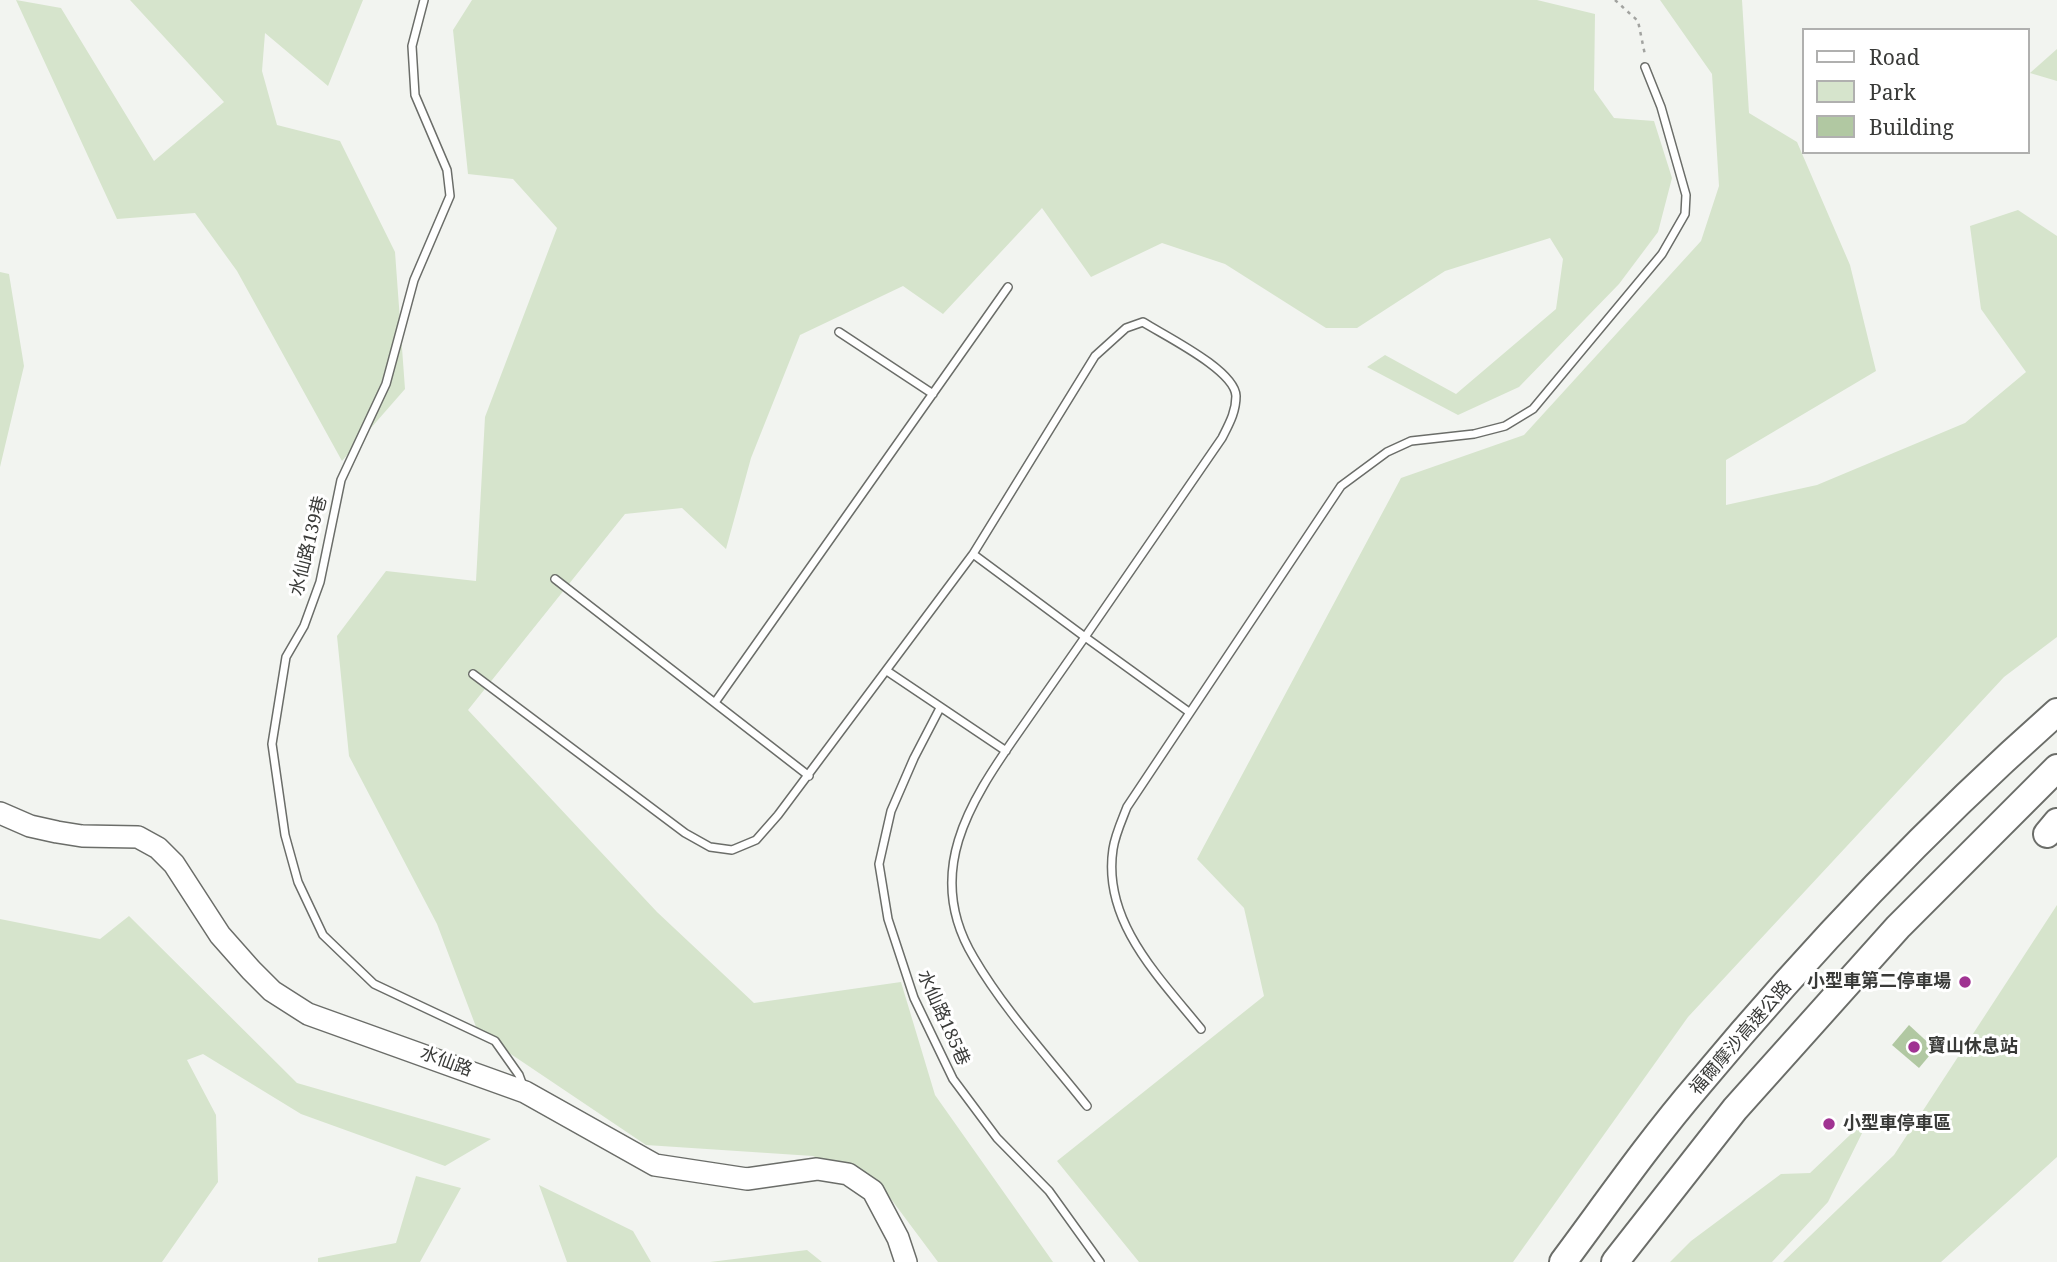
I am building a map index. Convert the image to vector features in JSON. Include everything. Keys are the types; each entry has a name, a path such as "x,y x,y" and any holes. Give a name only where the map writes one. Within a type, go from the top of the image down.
{"highway":[{"name":"福爾摩沙高速公路","path":"1563,1262 1697,1086 1877,885 1999,763 2057,712"},
{"path":"1615,1262 1735,1109 1898,928 2057,768"}],"street":[{"name":"水仙路","path":"0,813 30,826 69,834 138,837 158,848 174,864 220,935 272,990 308,1014 525,1092 655,1166 747,1179 817,1168 848,1174 873,1191 898,1238 906,1262"}],"lane":[{"name":"水仙路139巷","path":"424,0 412,46 415,95 447,170 450,196 414,280 386,384 341,480 320,582 304,626 286,657 272,744 285,835 298,882 323,935 374,984 495,1041 519,1075 525,1092"},
{"path":"1201,1029 1129,936 1113,894 1113,848 1127,807 1340,486 1387,452 1411,441 1474,434 1506,426 1533,410 1662,254 1685,214 1686,194 1661,107 1645,67"},
{"path":"716,702 1008,287"},
{"path":"473,674 685,833 710,847 732,849 755,840 809,776 973,554 1096,356 1126,328 1143,322 1222,372 1236,393 1233,416 1222,438 976,793 960,831 951,872 955,913 972,956 1012,1013 1087,1106"},
{"path":"839,332 933,394"},
{"path":"973,554 1189,712"},
{"path":"555,579 809,776"},
{"path":"887,671 1006,751"},
{"name":"水仙路185巷","path":"940,708 891,811 879,864 888,919 914,998 953,1080 997,1138 1049,1191 1100,1262"}],"path":[{"path":"1615,0 1638,21 1645,43 1645,67"}],"green space":[{"path":"16,0 61,8 154,161 224,102 130,0 363,0 328,86 265,33 262,71 277,125 340,141 395,252 405,389 342,461 237,271 195,213 117,219"},
{"path":"472,0 1537,0 1595,14 1594,90 1614,118 1654,121 1672,178 1658,232 1619,284 1519,387 1458,415 1367,367 1385,355 1456,394 1556,309 1563,259 1550,238 1445,271 1357,328 1326,328 1225,264 1162,243 1091,277 1042,208 943,314 903,286 800,335 751,458 726,549 682,508 625,514 468,710 657,912 754,1003 901,982 935,1095 1053,1262 938,1262 885,1191 813,1156 646,1145 478,1032 437,924 349,756 337,636 386,571 476,581 485,417 557,228 513,179 468,174 453,30"},
{"path":"1660,0 1742,0 1749,113 1797,142 1850,265 1876,371 1726,460 1726,505 1817,485 1965,423 2026,372 1981,309 1970,226 2018,210 2057,236 2057,637 2004,677 1688,1017 1513,1262 1139,1262 1057,1161 1264,996 1244,908 1197,859 1401,478 1524,435 1701,241 1719,186 1712,74"},
{"path":"2057,49 2057,81 2030,73"},
{"path":"0,272 9,274 24,366 0,467"},
{"path":"2057,905 2057,1157 1941,1262 1783,1262 1894,1155"},
{"path":"129,916 297,1083 491,1139 445,1166 301,1114 203,1054 187,1060 216,1115 218,1182 162,1262 0,1262 0,919 100,939"},
{"path":"1871,1115 1828,1202 1772,1262 1670,1262 1691,1241 1781,1174 1810,1173"},
{"path":"416,1176 461,1188 420,1262 318,1262 318,1258 396,1243"},
{"path":"539,1185 633,1231 651,1262 567,1262"},
{"path":"807,1250 822,1262 710,1262"}],"building":[{"name":"寶山休息站","path":"1909,1025 1935,1049 1919,1068 1892,1045"}],"place":[{"name":"小型車第二停車場","path":"1965,982"},
{"name":"寶山休息站","path":"1914,1047"},
{"name":"小型車停車區","path":"1829,1124"}]}
